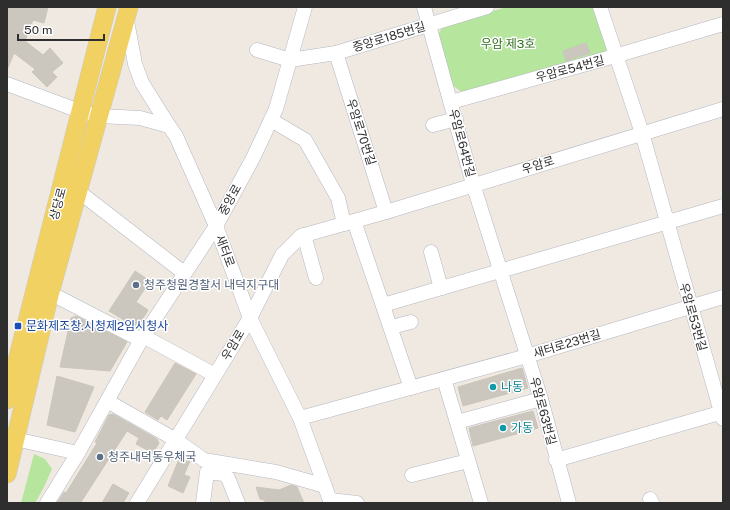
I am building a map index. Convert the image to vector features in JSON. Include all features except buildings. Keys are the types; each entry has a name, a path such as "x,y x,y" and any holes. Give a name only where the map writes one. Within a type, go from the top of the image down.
{"main road":[{"name":"상당로","path":"7,400 82,112 107,7"},
{"name":"상당로","path":"7,474 50,293 128,13"}],"street":[{"name":"중앙로","path":"47,503 78,453 142,338 216,226 253,158 276,109 305,7"},
{"name":"우암로64번길","path":"424,7 473,184"},
{"name":"중앙로185번길","path":"290,60 336,53 487,7"},
{"name":"우암로54번길","path":"600,7 615,56 642,133"},
{"name":"새터로","path":"128,13 135,64 142,83 176,136 216,226 250,318 300,418 331,501"},
{"name":"우암로54번길","path":"525,81 723,24"},
{"path":"257,50 290,60"},
{"name":"우암로70번길","path":"336,53 386,212"},
{"name":"우암로64번길","path":"451,102 525,81"},
{"path":"7,84 82,112 99,116 140,118 169,126"},
{"name":"우암로","path":"137,503 250,318 282,255 301,236 386,212 473,184 723,109"},
{"path":"433,125 456,119"},
{"path":"271,120 305,140 338,198 383,305 411,388"},
{"name":"우암로53번길","path":"639,435 722,414 690,306 642,133"},
{"name":"우암로63번길","path":"473,184 541,399 556,460 569,503"},
{"name":"상당로","path":"78,191 184,273"},
{"path":"383,305 723,206"},
{"path":"304,235 316,278"},
{"path":"431,252 441,288"},
{"path":"50,293 216,375"},
{"name":"새터로23번길","path":"300,418 527,356 723,297"},
{"path":"390,327 411,322"},
{"path":"444,379 481,503"},
{"path":"457,422 541,399"},
{"path":"107,401 176,440 204,460 276,472 326,486"},
{"name":"우암로63번길","path":"556,460 639,435"},
{"path":"15,439 78,453"},
{"path":"412,476 468,461"},
{"path":"203,503 207,472 224,474 236,501"},
{"path":"331,501 357,503"}],"green space":[{"name":"우암 제3호","path":"507,7 594,7 607,47 604,55 463,93 452,85 436,37 444,25"},
{"path":"34,454 45,459 52,469 35,503 21,503"}],"place":[{"name":"청주청원경찰서 내덕지구대","path":"136,285"},
{"name":"문화제조창.시청제2임시청사","path":"18,326"},
{"name":"나동","path":"493,387"},
{"name":"가동","path":"503,428"},
{"name":"청주내덕동우체국","path":"100,457"}]}
